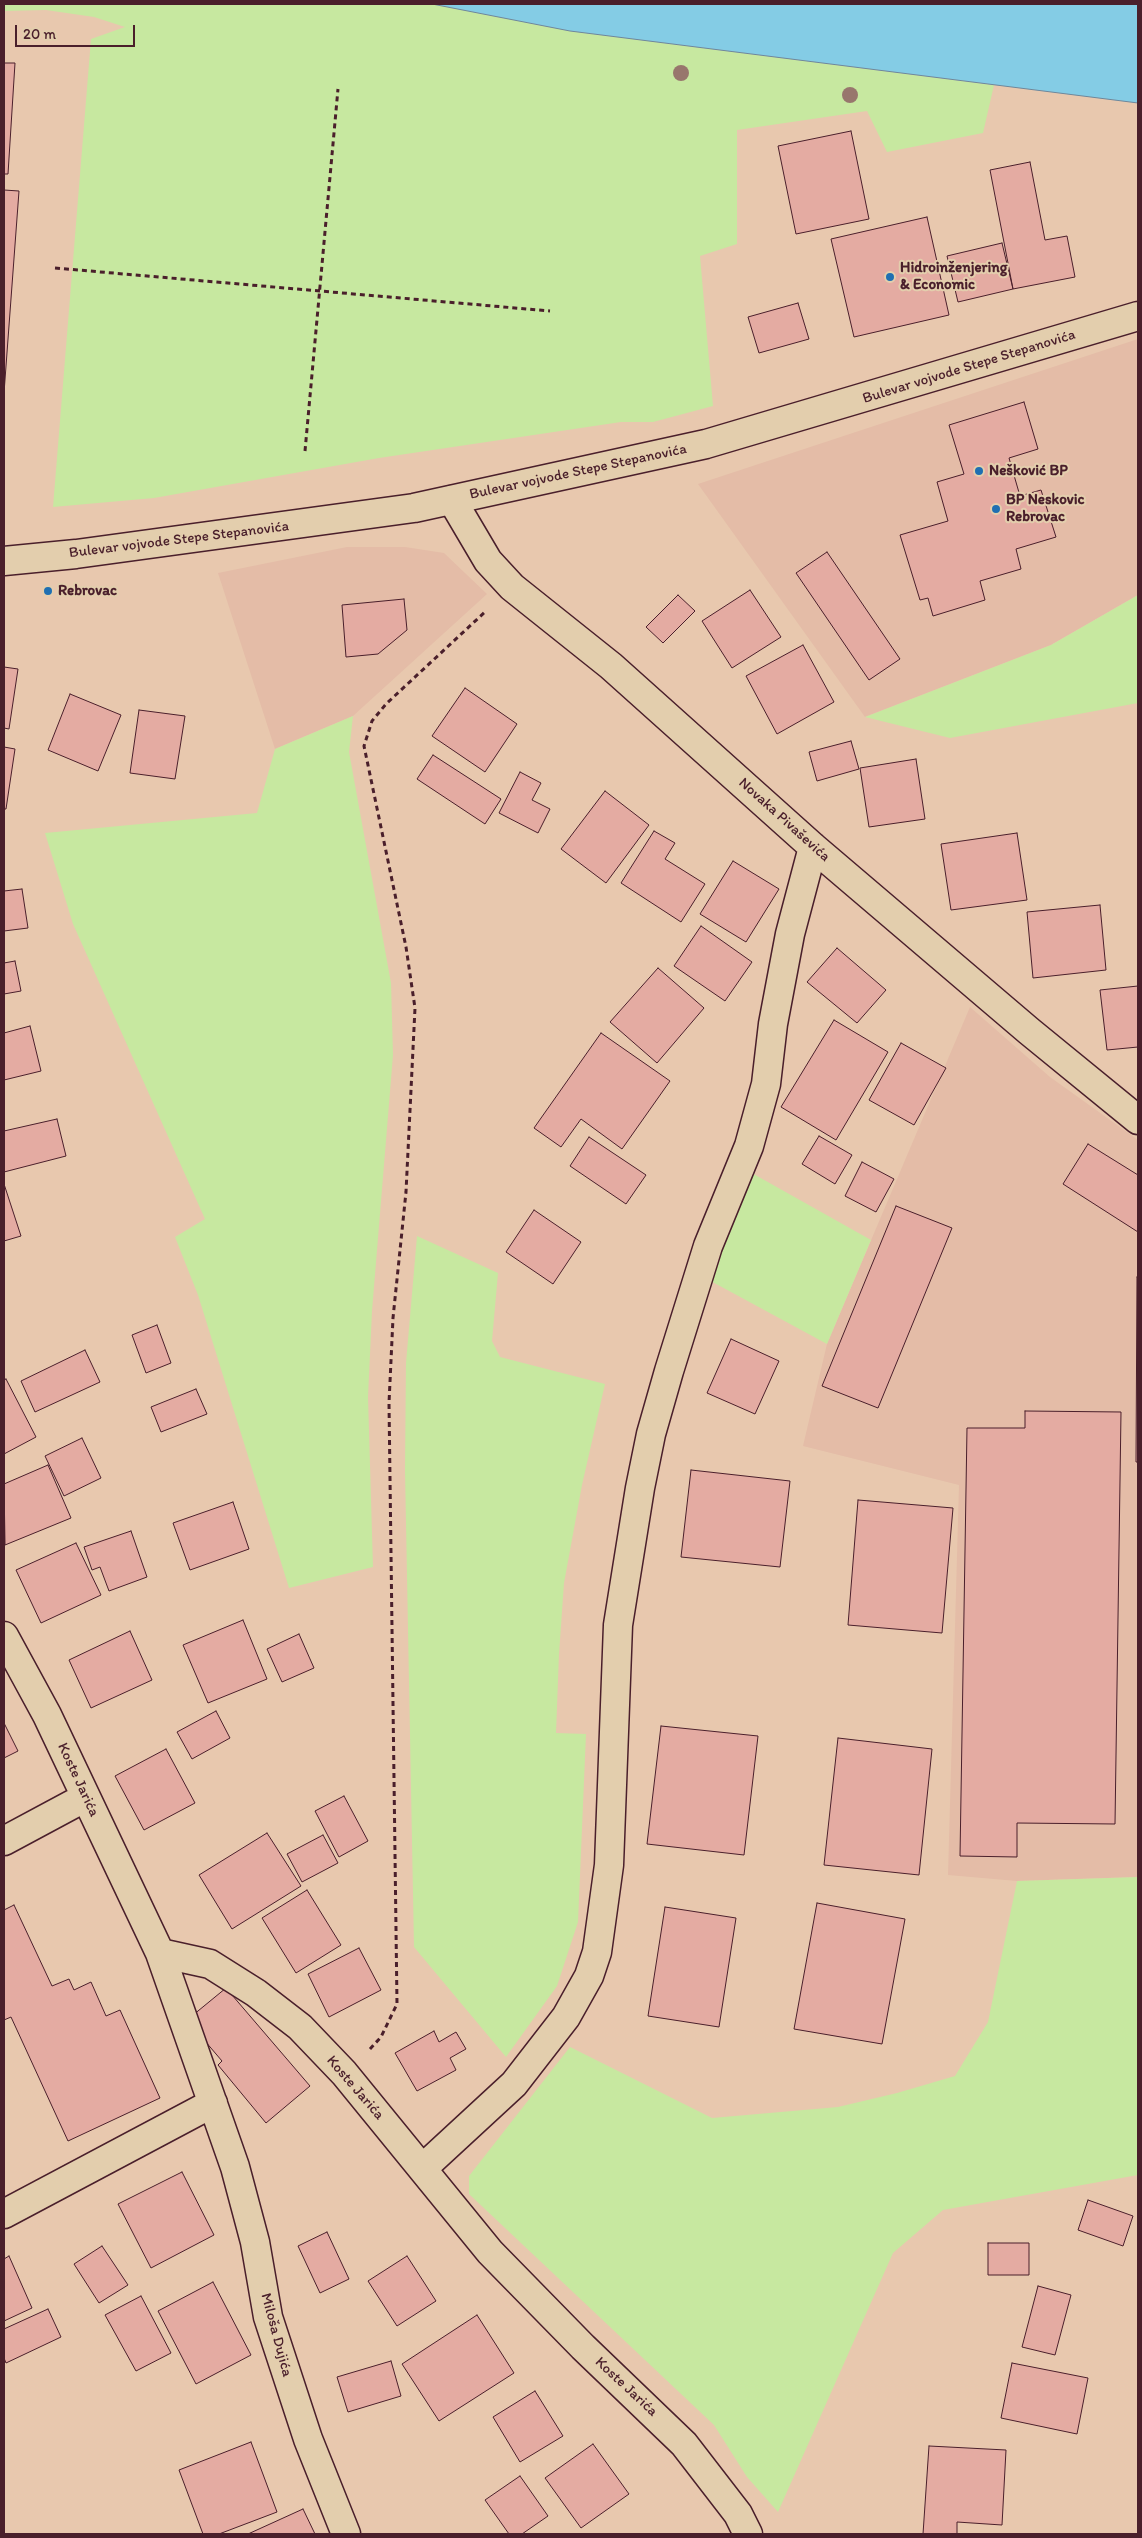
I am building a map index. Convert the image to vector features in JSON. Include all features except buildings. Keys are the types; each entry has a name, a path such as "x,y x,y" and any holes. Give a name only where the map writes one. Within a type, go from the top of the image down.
{"street":[{"name":"Bulevar vojvode Stepe Stepanovića","path":"4,561 76,554 274,528 414,508 452,500 706,444 1138,316"},
{"name":"Novaka Pivaševića","path":"452,500 488,561 512,587 611,666 814,847 1029,1032 1138,1120"},
{"path":"423,2168 514,2084 566,2017 589,1976 596,1952 609,1865 618,1625 640,1488 651,1434 708,1246 749,1146 763,1093 790,934 814,847"},
{"name":"Koste Jarića","path":"4,1636 47,1715 160,1953 210,1964 256,1993 300,2027 344,2073 490,2252 583,2347 684,2444 738,2514 748,2534"},
{"path":"4,1841 86,1797"},
{"name":"Miloša Dujića","path":"160,1953 235,2167 255,2242 268,2317 308,2439 346,2534"},
{"path":"4,2214 213,2103"}],"path":[{"path":"305,451 338,89"},
{"path":"55,268 550,311"},
{"path":"344,2073 364,2056 380,2037 397,2004 389,1403 393,1318 407,1183 415,1008 406,947 364,746 372,721 386,704 512,587"}],"shaded area":[{"path":"1138,339 1138,595 1051,645 865,717 698,484"},
{"path":"347,547 405,547 444,553 487,594 353,716 275,749 218,573"},
{"path":"970,1007 1050,1077 1138,1140 1138,1877 1017,1881 948,1875 959,1485 803,1446 827,1344"}],"green space":[{"path":"4,4 432,4 570,31 994,85 983,133 887,152 867,111 737,130 737,244 700,256 713,406 653,422 621,422 379,458 154,498 53,507 91,39 125,27 94,17 46,10 4,11"},
{"path":"1138,595 1138,703 950,738 865,717 1051,645"},
{"path":"353,716 349,752 391,983 393,1055 372,1311 368,1397 373,1567 289,1588 198,1295 175,1237 205,1219 73,924 45,833 257,813 275,749"},
{"path":"750,1172 871,1240 827,1344 707,1279"},
{"path":"417,1236 498,1273 492,1341 500,1357 605,1384 582,1485 564,1583 559,1654 556,1733 586,1734 578,1922 557,1986 506,2057 414,1947 405,1470 406,1363"},
{"path":"1138,1877 1138,2175 943,2210 893,2253 778,2512 747,2477 714,2425 469,2194 469,2176 570,2047 712,2118 838,2107 897,2093 955,2076 988,2022 1017,1881"}],"water":[{"path":"432,4 1138,4 1138,103 570,31"}],"place":[{"name":"Hidroinženjering & Economic","path":"890,277"},
{"name":"Nešković BP","path":"979,471"},
{"name":"BP Neskovic Rebrovac","path":"996,509"},
{"name":"Rebrovac","path":"48,591"}]}
